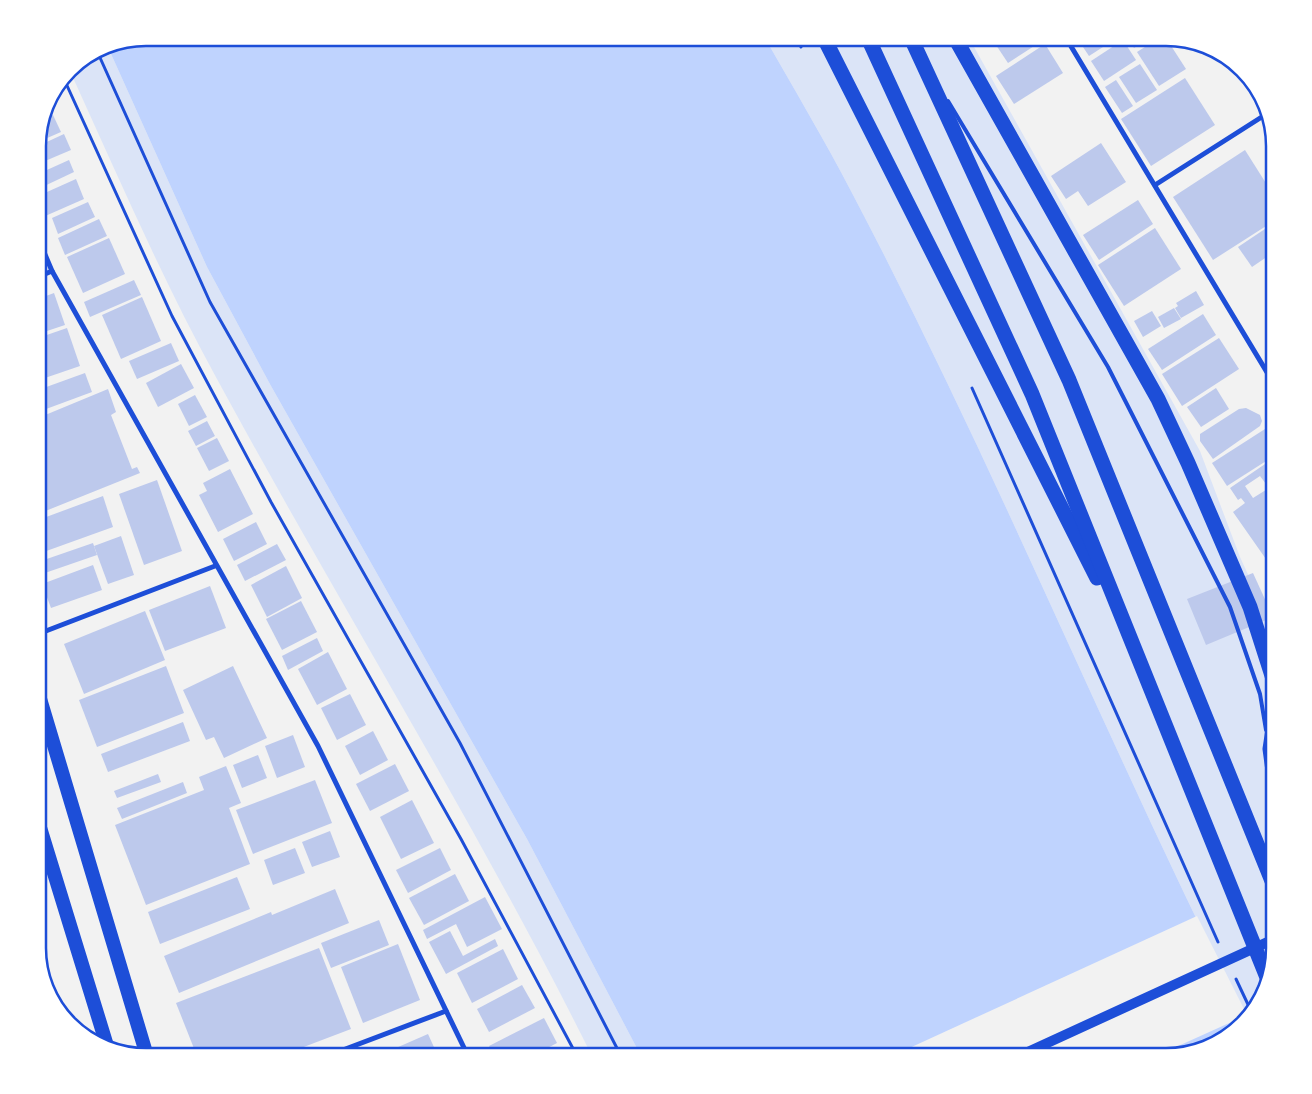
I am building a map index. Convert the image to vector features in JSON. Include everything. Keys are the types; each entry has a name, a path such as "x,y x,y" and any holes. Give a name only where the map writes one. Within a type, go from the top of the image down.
{"highway":[{"path":"828,46 1146,676"},
{"path":"872,46 1032,394 1263,969"},
{"path":"915,46 1069,380 1266,866"},
{"path":"959,46 1158,399 1188,462 1250,607 1266,657"},
{"path":"46,719 145,1048"},
{"path":"46,847 105,1038"}],"main road":[{"path":"1036,1048 1266,943"}],"street":[{"path":"1071,46 1266,371"},
{"path":"1155,185 1261,117"},
{"path":"46,257 52,271 215,566 318,746 464,1048"},
{"path":"46,274 52,271"},
{"path":"46,631 215,566"},
{"path":"348,1048 446,1011"}],"lane":[{"path":"918,52 1108,367 1230,607 1260,694 1266,727"}],"path":[{"path":"800,46 805,54"},
{"path":"100,58 210,302 460,743 617,1048"},
{"path":"67,85 172,316 271,502 461,839 573,1048"},
{"path":"970,382 1222,950"},
{"path":"1235,977 1248,1004"}],"shaded area":[{"path":"770,46 973,46 1200,451 1240,557 1266,614 1266,954 1260,980 1252,998 1242,1012 1147,813 954,396 820,133"},
{"path":"111,53 207,267 271,386 527,839 637,1048 588,1048 548,970 455,800 264,464 177,303 73,79 85,67"}],"water":[{"path":"146,46 770,46 841,172 954,396 1147,813 1242,1012 1227,1027 1210,1037 1185,1046 1172,1048 637,1048 527,839 271,386 207,267 111,53 127,48"}],"pier":[{"path":"1197,916 1244,1010 1234,1021 1172,1048 909,1048"}],"building":[{"path":"997,46 1034,46 1008,63"},
{"path":"1042,46 1046,46 1063,73 1014,104 996,76"},
{"path":"1082,46 1105,46 1089,56"},
{"path":"1114,46 1127,46 1136,60 1104,81 1091,61"},
{"path":"1146,46 1171,46 1186,69 1159,86 1137,52"},
{"path":"1140,64 1157,90 1136,103 1119,77"},
{"path":"1185,78 1215,125 1151,166 1121,119"},
{"path":"1116,80 1133,106 1122,113 1105,87"},
{"path":"53,115 61,132 46,138 47,133"},
{"path":"64,134 71,150 46,161 46,142"},
{"path":"1101,143 1126,182 1088,206 1078,191 1066,199 1051,176"},
{"path":"1245,150 1266,183 1266,226 1213,260 1173,197"},
{"path":"69,160 74,172 46,185 46,170"},
{"path":"76,179 84,199 46,216 46,192"},
{"path":"1138,200 1153,224 1099,260 1083,235"},
{"path":"88,202 95,217 58,234 52,218"},
{"path":"99,219 107,236 65,255 58,238"},
{"path":"1155,228 1181,269 1124,306 1098,265"},
{"path":"1266,228 1266,257 1252,267 1238,247"},
{"path":"109,238 125,274 83,293 67,257"},
{"path":"134,280 141,295 90,317 84,302"},
{"path":"1196,291 1204,305 1181,318 1175,308 1178,306 1176,303"},
{"path":"54,293 65,325 46,331 46,296"},
{"path":"142,297 161,341 121,359 102,315"},
{"path":"1174,308 1181,319 1164,328 1158,317"},
{"path":"1152,311 1161,326 1143,337 1134,321"},
{"path":"1203,314 1216,335 1162,370 1148,349"},
{"path":"67,328 80,366 46,378 46,335"},
{"path":"1219,338 1239,369 1182,406 1162,374"},
{"path":"171,343 179,361 137,379 129,361"},
{"path":"181,364 194,388 158,407 146,383"},
{"path":"85,373 92,392 46,409 46,387"},
{"path":"1216,388 1229,409 1201,427 1187,407"},
{"path":"108,389 116,412 111,415 132,469 137,467 140,473 46,511 46,415"},
{"path":"195,395 207,417 189,426 178,404"},
{"path":"1246,408 1260,415 1262,421 1260,426 1213,459 1200,441 1200,434 1239,409"},
{"path":"207,421 215,436 196,446 188,431"},
{"path":"1265,429 1266,461 1227,486 1212,463"},
{"path":"217,438 229,461 209,471 197,448"},
{"path":"1266,463 1266,484 1260,476 1245,486 1253,498 1266,490 1266,559 1233,512 1245,503 1241,498 1238,500 1230,488"},
{"path":"230,469 253,514 218,532 199,495 207,491 203,483"},
{"path":"157,480 182,551 144,565 119,494"},
{"path":"103,496 113,527 46,551 46,517"},
{"path":"256,522 267,544 234,561 223,539"},
{"path":"121,536 134,575 108,584 94,546"},
{"path":"93,543 97,555 46,573 46,559"},
{"path":"277,544 286,560 245,581 237,565"},
{"path":"93,565 102,590 51,608 46,595 46,583"},
{"path":"286,566 302,598 267,617 251,585"},
{"path":"1253,573 1266,602 1266,620 1206,645 1187,599"},
{"path":"210,586 226,628 165,651 149,610"},
{"path":"301,601 317,632 282,650 266,619"},
{"path":"145,611 165,660 84,694 64,644"},
{"path":"317,638 323,651 288,670 282,656"},
{"path":"328,652 347,689 317,705 298,669"},
{"path":"166,666 184,713 97,747 79,700"},
{"path":"233,666 267,738 224,758 214,737 206,740 183,690"},
{"path":"350,694 366,725 337,740 321,708"},
{"path":"183,722 190,741 108,772 101,754"},
{"path":"373,731 388,760 360,775 345,746"},
{"path":"293,735 305,767 277,778 265,746"},
{"path":"258,755 267,778 242,788 233,765"},
{"path":"395,764 409,791 370,811 356,784"},
{"path":"226,766 241,803 229,808 250,864 146,905 115,825 204,790 199,777"},
{"path":"158,774 161,782 117,798 114,791"},
{"path":"315,780 332,823 253,854 236,810"},
{"path":"183,782 187,793 122,819 117,808"},
{"path":"412,800 434,843 401,859 380,817"},
{"path":"330,831 340,857 312,867 302,842"},
{"path":"295,848 305,873 273,885 264,860"},
{"path":"440,848 451,870 408,893 396,870"},
{"path":"455,874 469,901 424,925 409,898"},
{"path":"237,877 250,909 160,944 148,912"},
{"path":"335,889 349,923 179,993 164,956 271,912 272,915"},
{"path":"485,897 502,929 467,947 456,924 427,939 423,930"},
{"path":"379,920 389,945 331,968 321,943"},
{"path":"450,931 463,956 495,939 498,946 446,974 429,942"},
{"path":"398,944 420,1000 363,1023 341,967"},
{"path":"319,948 351,1029 301,1048 194,1048 176,1003"},
{"path":"503,949 518,979 472,1003 457,973"},
{"path":"522,985 535,1008 489,1032 477,1009"},
{"path":"544,1018 557,1043 547,1048 490,1048 489,1046"},
{"path":"428,1034 434,1048 396,1048"}]}
